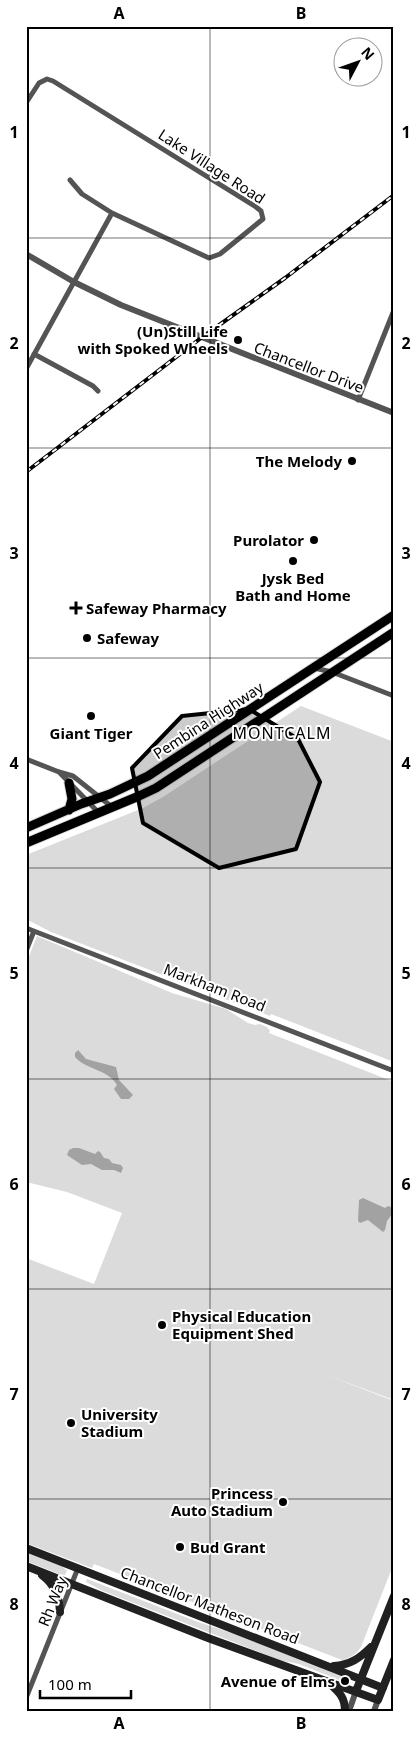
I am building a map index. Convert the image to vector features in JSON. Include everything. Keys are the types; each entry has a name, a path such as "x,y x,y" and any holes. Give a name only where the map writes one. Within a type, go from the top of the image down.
{"main road":[{"name":"Pembina Highway","path":"26,828 148,776 394,615"},
{"name":"Pembina Highway","path":"26,843 113,808 156,788 394,632"},
{"path":"69,783 72,799 69,810"},
{"name":"Chancellor Matheson Road","path":"26,1548 383,1688"},
{"name":"Chancellor Matheson Road","path":"26,1566 208,1638 378,1700"},
{"path":"35,1569 51,1582 59,1599 60,1612"},
{"path":"356,1692 394,1596"},
{"path":"331,1666 344,1666 355,1661 375,1644"},
{"path":"378,1700 394,1660"},
{"path":"326,1680 340,1693 345,1711"}],"street":[{"name":"Lake Village Road","path":"26,103 39,83 47,79 53,81 256,207 261,211 263,219 220,254 209,258 112,213 82,194 70,180"},
{"path":"26,370 112,213"},
{"name":"Chancellor Drive","path":"26,254 74,282 121,305 394,414"},
{"path":"358,400 394,310"},
{"path":"34,354 93,386 98,391"},
{"path":"313,668 332,672 394,696"},
{"path":"26,759 58,772 74,776 113,808"},
{"path":"58,772 100,813"},
{"name":"Markham Road","path":"26,928 394,1071"},
{"path":"26,951 34,931"},
{"name":"Rh Way","path":"26,1698 78,1568"},
{"path":"349,1711 356,1692"},
{"path":"374,1711 378,1700"}],"highlighted area":[{"path":"249,709 298,739 320,782 296,849 219,868 143,823 132,768 182,716"}],"shaded area":[{"path":"301,706 394,742 394,1062 51,932 26,919 26,855 143,808 163,797"},
{"path":"37,936 172,993 226,1009 248,1023 267,1027 270,1031 269,1033 394,1082 394,1400 324,1374 394,1401 394,1563 361,1647 348,1658 342,1660 94,1564 92,1568 26,1543 26,1258 94,1284 122,1213 67,1192 26,1182 26,964"},
{"path":"78,1050 86,1059 116,1067 119,1080 133,1095 129,1099 121,1099 114,1089 117,1085 113,1080 85,1065 75,1057 75,1053"},
{"path":"79,1148 95,1154 98,1151 100,1152 104,1158 109,1159 112,1163 121,1165 123,1168 121,1173 114,1170 102,1170 91,1164 82,1165 67,1155 69,1150"},
{"path":"363,1198 385,1208 388,1206 394,1208 383,1232 368,1220 360,1223 358,1221 359,1200"},
{"path":"26,1551 61,1565 67,1571 65,1575 26,1561"},
{"path":"87,1579 350,1678 347,1683 299,1664 280,1660 103,1591 86,1582"}],"railway":[{"path":"26,472 201,338 285,278 394,195"}],"place":[{"name":"(Un)Still Life with Spoked Wheels","path":"238,340"},
{"name":"The Melody","path":"352,461"},
{"name":"Purolator","path":"314,540"},
{"name":"Jysk Bed Bath and Home","path":"293,561"},
{"name":"Safeway Pharmacy","path":"76,608"},
{"name":"Safeway","path":"87,638"},
{"name":"Giant Tiger","path":"91,716"},
{"name":"Physical Education Equipment Shed","path":"162,1325"},
{"name":"University Stadium","path":"71,1423"},
{"name":"Princess Auto Stadium","path":"283,1502"},
{"name":"Bud Grant","path":"180,1547"},
{"name":"Avenue of Elms","path":"345,1681"}],"district":[{"name":"MONTCALM","path":"282,733"}]}
